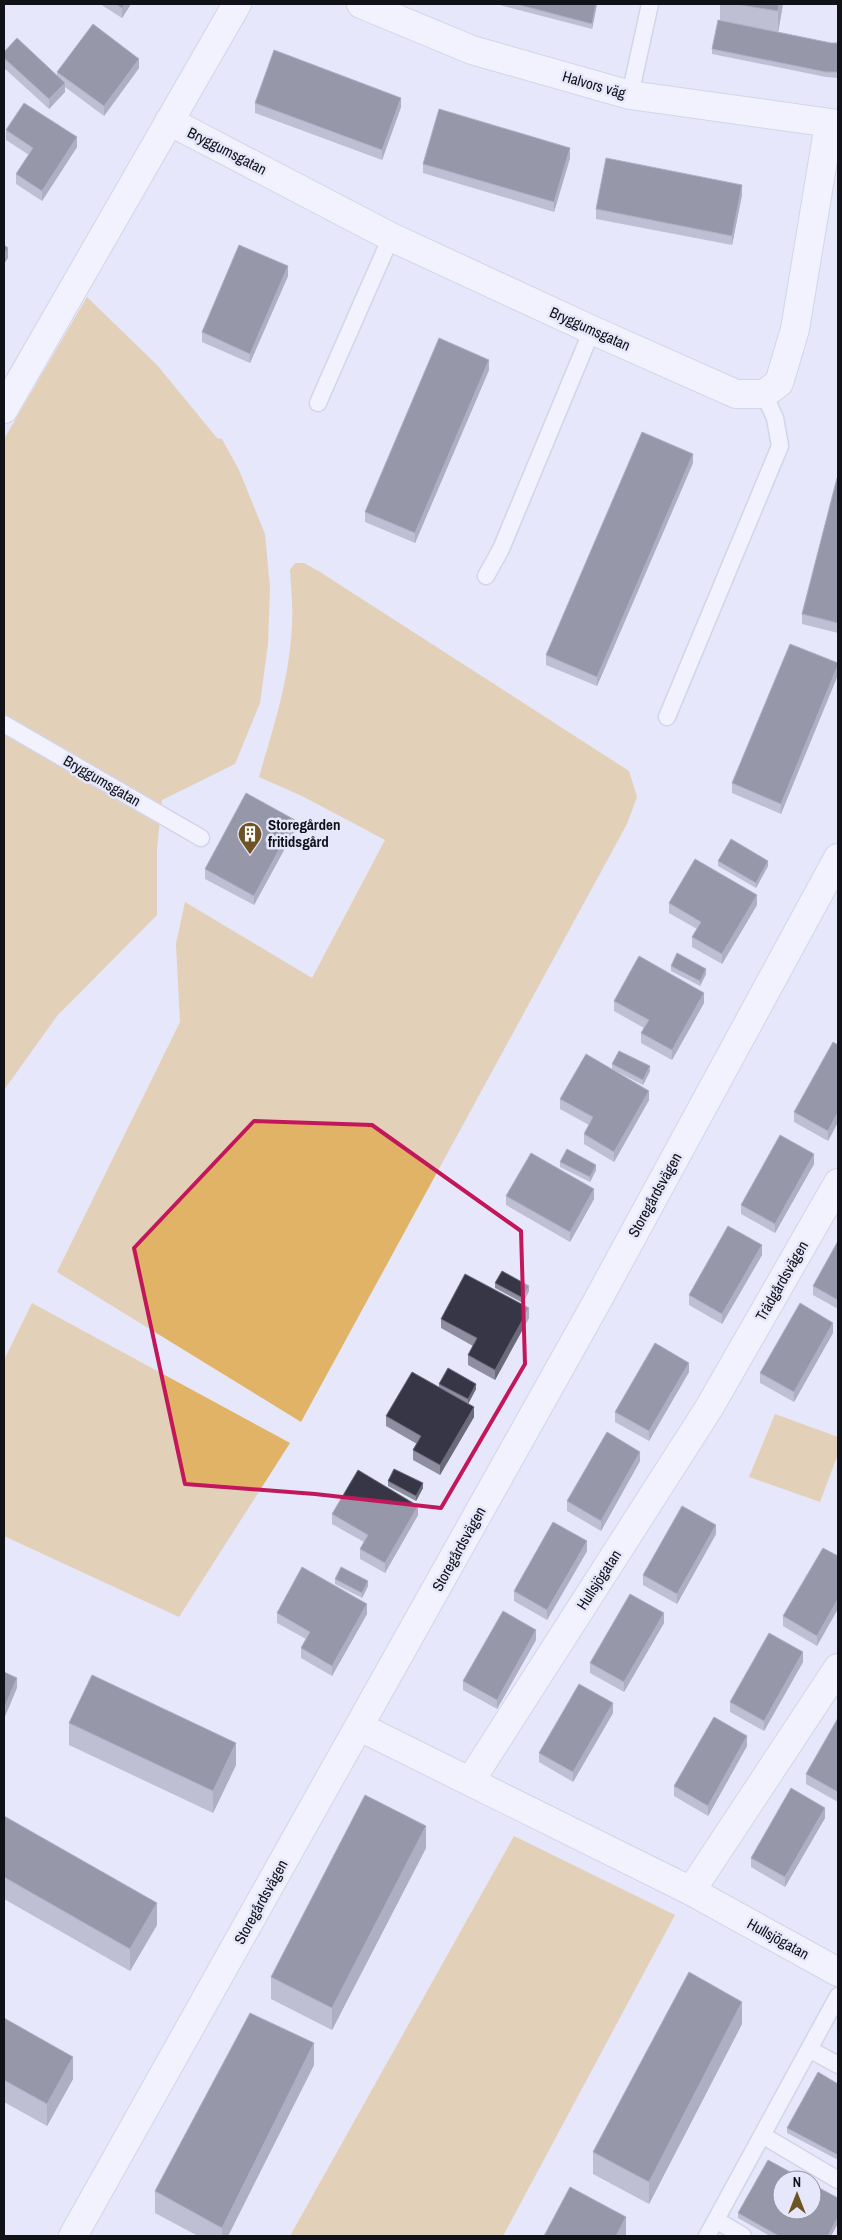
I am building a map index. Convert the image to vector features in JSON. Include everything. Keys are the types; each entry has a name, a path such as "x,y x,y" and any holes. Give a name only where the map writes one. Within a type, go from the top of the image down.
{"street":[{"name":"Bryggumsgatan","path":"4,409 237,4"},
{"name":"Halvors väg","path":"360,4 472,50 630,95 834,124"},
{"name":"Bryggumsgatan","path":"169,122 390,236 592,330 736,394 764,394"},
{"path":"764,394 779,383 796,329 834,124"},
{"name":"Storegårdsvägen","path":"73,2236 360,1727 835,873"},
{"name":"Trädgårdsvägen","path":"725,1380 838,1183"},
{"name":"Hullsjögatan","path":"471,1780 725,1380"},
{"path":"691,1891 838,1668"},
{"name":"Hullsjögatan","path":"360,1727 471,1780 691,1891 838,1972"}],"lane":[{"path":"630,95 650,4"},
{"path":"318,403 390,236"},
{"path":"486,576 501,550 592,330"},
{"path":"666,717 780,446 775,418 764,394"},
{"name":"Bryggumsgatan","path":"4,724 201,838"},
{"path":"707,2236 838,1996"},
{"path":"809,2049 838,2065"},
{"path":"762,2135 838,2180"},
{"path":"716,2220 743,2236"}],"highlighted area":[{"path":"254,1121 372,1125 521,1231 525,1364 441,1508 315,1494 185,1484 134,1248"}],"shaded area":[{"path":"87,297 157,365 217,438 222,439 239,470 265,534 270,588 268,644 260,703 235,764 162,800 157,849 157,915 57,1016 4,1090 4,439"},
{"path":"295,563 304,563 320,572 629,771 637,797 627,824 301,1422 57,1272 180,1022 176,944 185,902 312,978 385,840 304,797 259,777 285,682 291,644 292,597 290,570"},
{"path":"32,1303 290,1443 179,1617 4,1536 4,1360"},
{"path":"775,1414 838,1437 838,1454 820,1502 749,1477"},
{"path":"514,1836 675,1915 503,2236 290,2236"}],"building":[{"path":"116,4 125,4 122,8"},
{"path":"516,4 596,4 592,24"},
{"path":"735,4 779,4 778,11"},
{"path":"718,20 838,43 838,72 826,72 712,49"},
{"path":"93,24 139,59 104,106 57,72"},
{"path":"17,38 65,83 49,99 4,58 4,52"},
{"path":"274,50 401,98 382,150 255,103"},
{"path":"24,103 77,137 42,191 16,174 33,148 6,130"},
{"path":"439,109 570,148 554,202 423,164"},
{"path":"606,158 742,185 732,236 596,209"},
{"path":"4,245 8,248 4,254"},
{"path":"239,245 288,266 250,354 202,332"},
{"path":"439,338 489,360 415,533 365,512"},
{"path":"642,432 693,454 597,677 546,655"},
{"path":"838,478 838,623 802,614"},
{"path":"790,644 838,663 838,665 781,804 732,783"},
{"name":"Storegården fritidsgård","path":"246,793 295,820 254,896 205,869"},
{"path":"731,839 768,861 756,883 718,861"},
{"path":"695,859 757,895 722,954 692,937 701,922 669,903"},
{"path":"677,953 706,969 700,981 671,966"},
{"path":"639,956 704,993 672,1050 641,1033 649,1020 614,1001"},
{"path":"833,1042 838,1045 838,1112 828,1131 794,1112"},
{"path":"619,1051 650,1066 643,1080 612,1064"},
{"path":"586,1054 649,1091 614,1152 584,1134 593,1117 560,1099"},
{"path":"780,1135 814,1154 775,1224 741,1205"},
{"path":"567,1149 596,1165 590,1177 560,1162"},
{"path":"531,1153 594,1189 570,1232 506,1196"},
{"path":"728,1226 762,1245 722,1314 689,1295"},
{"path":"838,1241 838,1300 813,1286"},
{"path":"502,1271 529,1286 523,1298 495,1283"},
{"path":"465,1274 529,1308 495,1370 468,1355 477,1338 441,1319"},
{"path":"800,1303 833,1323 794,1392 760,1373"},
{"path":"655,1343 689,1363 649,1431 615,1412"},
{"path":"448,1368 476,1384 468,1399 439,1384"},
{"path":"412,1372 474,1407 440,1465 413,1450 421,1436 386,1416"},
{"path":"607,1432 640,1452 601,1521 567,1501"},
{"path":"394,1469 423,1483 416,1496 388,1481"},
{"path":"358,1470 418,1506 385,1563 360,1549 368,1535 332,1514"},
{"path":"682,1506 716,1525 677,1594 643,1575"},
{"path":"553,1522 587,1541 547,1610 514,1591"},
{"path":"823,1548 838,1556 838,1599 817,1636 783,1616"},
{"path":"302,1567 367,1604 332,1666 301,1648 310,1632 277,1613"},
{"path":"341,1567 368,1581 362,1593 335,1579"},
{"path":"630,1594 664,1613 624,1682 590,1663"},
{"path":"503,1611 536,1630 497,1700 463,1681"},
{"path":"769,1633 803,1652 764,1721 730,1702"},
{"path":"4,1672 17,1678 4,1709"},
{"path":"92,1675 236,1743 213,1791 69,1723"},
{"path":"579,1684 613,1703 573,1772 539,1753"},
{"path":"714,1717 747,1736 708,1806 674,1786"},
{"path":"838,1718 838,1792 806,1774"},
{"path":"791,1788 825,1808 785,1877 751,1858"},
{"path":"365,1795 426,1826 332,2008 271,1977"},
{"path":"4,1816 157,1903 130,1949 4,1877"},
{"path":"689,1972 742,2002 649,2182 593,2152"},
{"path":"250,2013 314,2043 222,2228 155,2191"},
{"path":"4,2018 73,2057 47,2104 4,2080"},
{"path":"818,2072 838,2084 838,2155 787,2128"},
{"path":"768,2160 786,2170 772,2170 772,2220 822,2220 822,2189 838,2198 838,2217 828,2236 779,2236 738,2213"},
{"path":"570,2187 626,2217 616,2236 544,2236"}],"place":[{"name":"Storegården fritidsgård","path":"250,855"}]}
